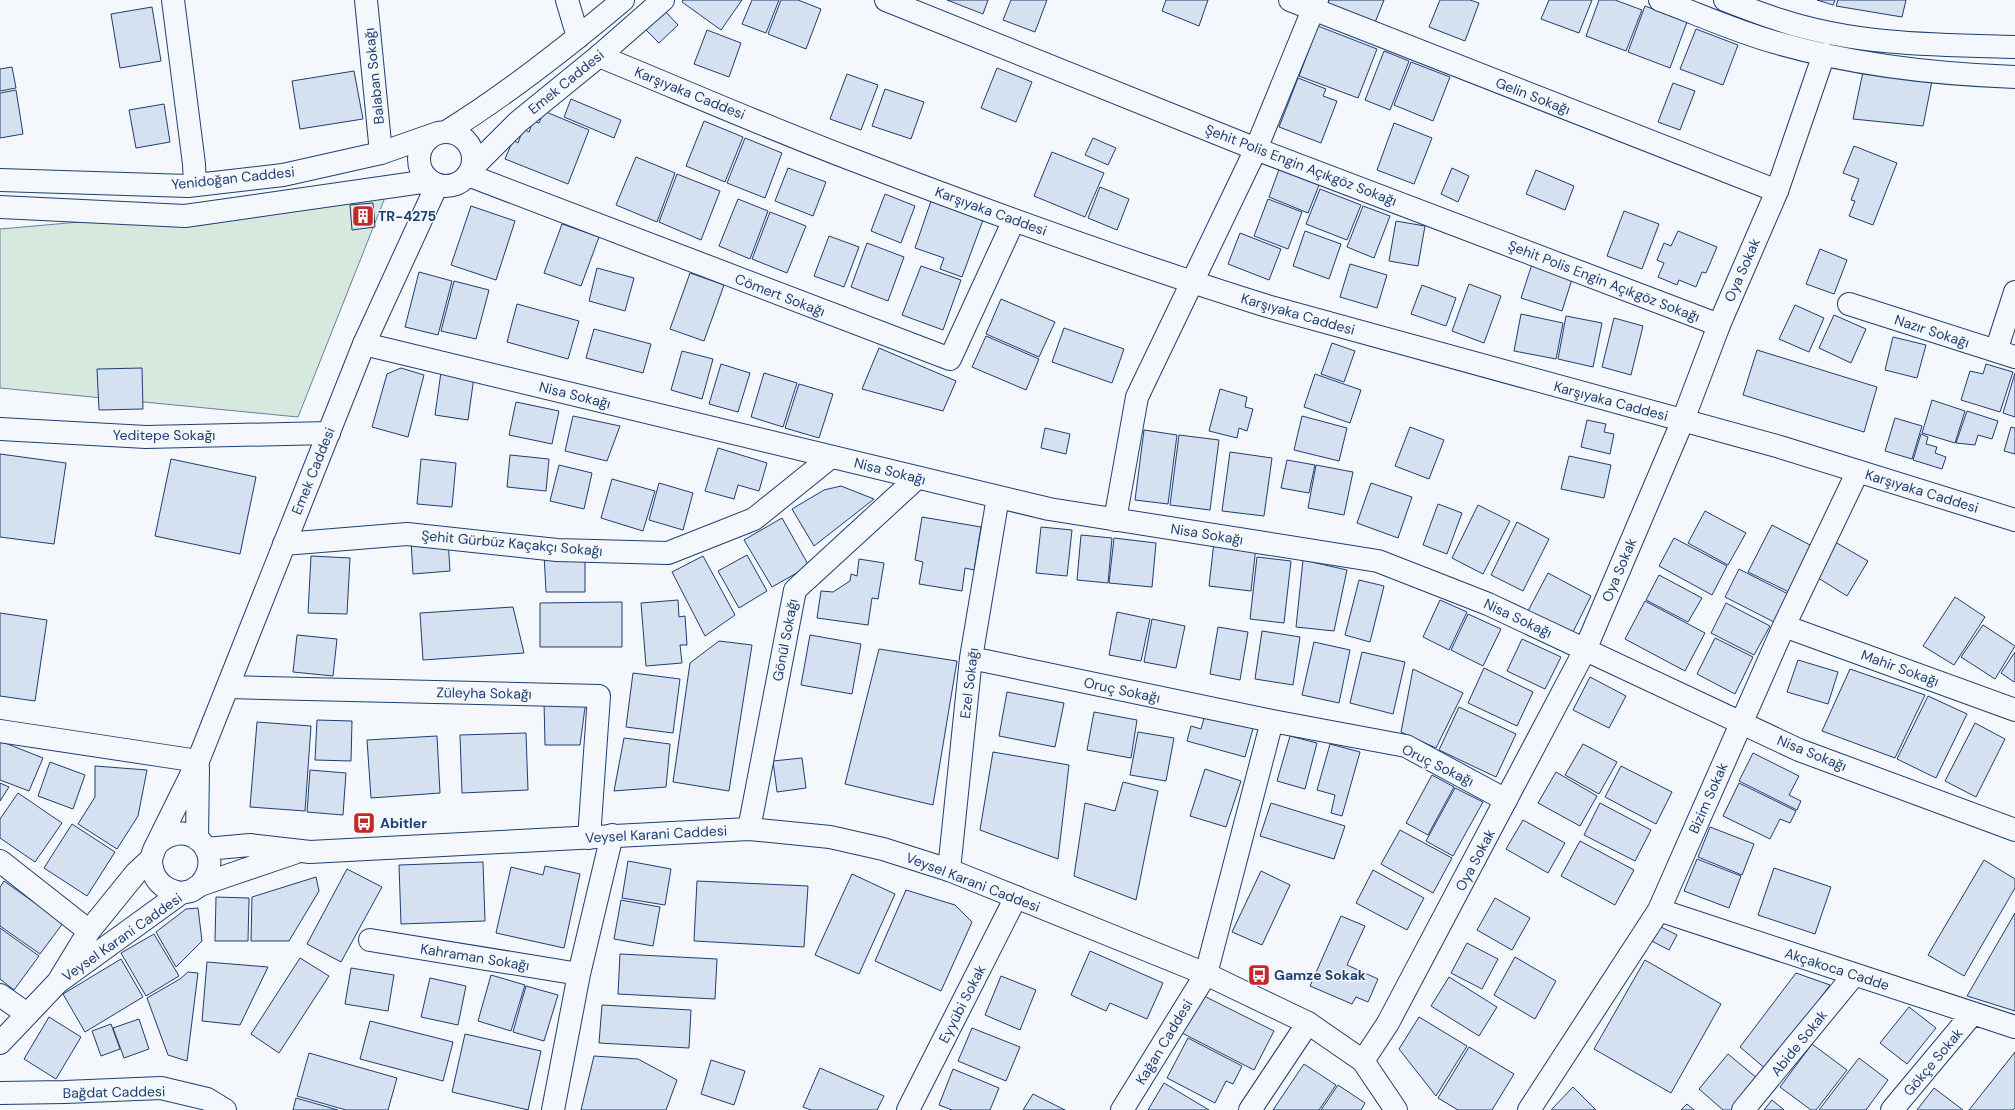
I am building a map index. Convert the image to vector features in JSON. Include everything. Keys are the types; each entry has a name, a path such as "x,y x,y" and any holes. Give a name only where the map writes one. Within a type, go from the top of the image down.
{"street":[{"path":"173,0 194,164 195,185"},
{"name":"Balaban Sokağı","path":"366,0 381,153"},
{"path":"567,0 578,37"},
{"name":"Emek Caddesi","path":"442,132 487,106 624,0"},
{"name":"Emek Caddesi","path":"470,172 518,122 599,56 663,0"},
{"name":"Şehit Polis Engin Açıkgöz Sokağı","path":"886,0 1256,149 1718,325"},
{"name":"Gelin Sokağı","path":"1290,0 1315,5 1777,191"},
{"path":"1660,0 1774,42 1824,54 1887,66 1961,75 2015,77"},
{"path":"1725,0 1748,4 1780,20 1812,28 1897,43 2015,47"},
{"path":"1115,520 1137,397 1256,149 1315,5"},
{"name":"Karşıyaka Caddesi","path":"578,37 599,56 847,157 1014,220 1191,282 1275,308 1780,447 2015,520"},
{"name":"Oya Sokak","path":"1363,1062 1388,1023 1585,650 1683,420 1718,325 1777,191 1824,54"},
{"path":"0,208 185,216 433,183 454,186 470,172 473,155 468,143 462,137 442,132 430,137 419,150 419,167 433,183"},
{"name":"Yenidoğan Caddesi","path":"0,180 173,187 195,185 283,175 381,153 442,132"},
{"name":"Cömert Sokağı","path":"470,172 950,359 1014,220"},
{"name":"Emek Caddesi","path":"155,851 198,761 364,344 433,183"},
{"path":"2006,354 2015,292"},
{"name":"Nazır Sokağı","path":"1849,304 2006,354"},
{"name":"Nisa Sokağı","path":"364,344 1048,509 1378,561 1488,604 1799,750 2015,830"},
{"name":"Yeditepe Sokağı","path":"0,429 146,437 329,433"},
{"name":"Şehit Gürbüz Kaçakçı Sokağı","path":"284,544 407,534 557,550 668,553 754,519 831,457"},
{"name":"Bizim Sokak","path":"1529,1110 1659,910 1784,626 1858,471"},
{"name":"Gönül Sokağı","path":"749,829 795,590 916,478"},
{"name":"Ezel Sokağı","path":"949,870 971,658 998,497"},
{"name":"Mahir Sokağı","path":"1784,626 2015,710"},
{"name":"Oruç Sokağı","path":"971,658 1272,721 1406,746 1506,800"},
{"name":"Züleyha Sokağı","path":"228,687 599,696 589,838"},
{"path":"1206,974 1272,721"},
{"path":"0,731 198,761 202,844"},
{"name":"Veysel Karani Caddesi","path":"202,844 250,845 299,851 749,829 830,837 883,849 949,870 1206,974 1308,1023 1363,1062 1396,1110"},
{"path":"179,834 202,844 209,854 209,870 190,889 166,889 156,880 152,871 155,851 168,836 179,834"},
{"path":"553,1110 579,974 612,835"},
{"name":"Veysel Karani Caddesi","path":"58,982 89,931 155,851"},
{"name":"Veysel Karani Caddesi","path":"0,1043 58,982 190,889 299,851"},
{"path":"0,861 89,931"},
{"name":"Eyyübi Sokak","path":"908,1110 1016,897"},
{"name":"Akçakoca Cadde","path":"1659,910 2015,1027"},
{"name":"Kahraman Sokağı","path":"370,940 579,974"},
{"name":"Kağan Caddesi","path":"1122,1110 1206,974"},
{"name":"Abide Sokak","path":"1743,1110 1854,975"},
{"path":"0,995 27,1014"},
{"name":"Gökçe Sokak","path":"1892,1110 1973,1013"},
{"path":"1250,1110 1308,1023"},
{"name":"Bağdat Caddesi","path":"0,1092 65,1092 161,1088 207,1099 225,1110"}],"shaded area":[{"path":"386,195 298,417 0,388 0,229"}],"building":[{"path":"683,0 742,0 721,30 682,2"},
{"path":"752,0 779,0 766,33 742,24"},
{"path":"781,0 798,0 821,9 806,49 768,34"},
{"path":"947,0 988,0 983,14"},
{"path":"1011,0 1047,0 1035,32 1003,20"},
{"path":"1166,0 1208,0 1199,26 1162,11"},
{"path":"1329,0 1384,0 1374,25 1327,6"},
{"path":"1440,0 1470,0 1479,3 1465,41 1429,27"},
{"path":"1549,0 1592,0 1579,33 1541,19"},
{"path":"1599,0 1615,0 1642,10 1626,51 1586,36"},
{"path":"1817,0 1835,0 1833,5"},
{"path":"1838,0 1906,0 1902,17 1836,6"},
{"path":"1645,6 1687,22 1670,68 1628,52"},
{"path":"152,7 161,61 120,68 111,14"},
{"path":"664,10 678,25 659,43 645,29"},
{"path":"1318,26 1377,49 1358,98 1299,76"},
{"path":"1696,29 1738,45 1723,85 1680,69"},
{"path":"707,30 741,43 729,77 694,64"},
{"path":"1384,51 1409,61 1390,110 1365,100"},
{"path":"1411,62 1450,77 1433,121 1394,105"},
{"path":"12,67 16,88 0,91 0,69"},
{"path":"997,68 1032,82 1016,122 981,108"},
{"path":"354,71 363,119 300,129 292,81"},
{"path":"1863,72 1932,81 1923,126 1853,119"},
{"path":"847,74 878,85 861,130 830,119"},
{"path":"1298,78 1326,89 1323,96 1337,101 1321,143 1279,127"},
{"path":"1673,83 1695,91 1680,130 1658,122"},
{"path":"885,89 924,102 911,139 872,126"},
{"path":"16,90 23,134 0,138 0,93"},
{"path":"571,99 621,120 614,138 564,117"},
{"path":"164,104 170,142 136,148 129,110"},
{"path":"544,111 589,130 568,184 505,159 513,140 518,143 523,129 529,132 533,121 539,123"},
{"path":"704,121 743,137 725,182 686,166"},
{"path":"1394,123 1432,138 1414,184 1377,170"},
{"path":"745,138 782,153 765,198 727,183"},
{"path":"1093,138 1116,148 1108,165 1085,155"},
{"path":"1854,146 1897,163 1873,225 1849,216 1855,201 1851,200 1859,179 1843,173"},
{"path":"1052,152 1104,173 1085,217 1034,196"},
{"path":"636,157 675,173 657,222 616,205"},
{"path":"1281,164 1321,180 1308,213 1269,197"},
{"path":"788,168 826,182 813,216 775,201"},
{"path":"1452,168 1469,176 1458,202 1441,194"},
{"path":"1536,170 1574,186 1565,210 1526,194"},
{"path":"677,174 720,191 701,240 659,222"},
{"path":"1100,187 1129,199 1117,230 1088,218"},
{"path":"1320,189 1361,205 1347,240 1306,224"},
{"path":"885,194 915,206 901,243 871,231"},
{"path":"738,199 768,211 750,259 719,246"},
{"path":"1268,199 1302,212 1288,249 1254,236"},
{"path":"931,201 983,220 962,277 940,269 944,258 915,248"},
{"name":"TR-4275","path":"373,203 375,227 352,230 350,205"},
{"path":"471,206 515,221 496,280 451,265"},
{"path":"1363,206 1390,216 1374,258 1347,247"},
{"path":"1624,211 1659,224 1642,269 1607,256"},
{"path":"770,212 806,226 787,273 752,259"},
{"path":"1396,221 1425,226 1418,266 1389,261"},
{"path":"562,224 599,237 581,286 544,273"},
{"path":"1305,231 1341,244 1329,279 1293,266"},
{"path":"1678,231 1717,247 1706,273 1702,272 1696,287 1679,280 1677,285 1658,277 1664,263 1657,260 1664,243 1671,246"},
{"path":"1240,233 1281,249 1269,280 1228,264"},
{"path":"829,236 859,247 844,287 814,276"},
{"path":"867,243 904,257 888,301 851,287"},
{"path":"1820,249 1847,260 1834,294 1806,284"},
{"path":"1350,264 1387,275 1377,308 1340,297"},
{"path":"1532,264 1573,276 1562,311 1521,298"},
{"path":"921,266 961,280 943,330 902,315"},
{"path":"597,268 634,278 625,311 589,301"},
{"path":"419,272 452,281 438,335 405,327"},
{"path":"690,273 724,285 704,341 670,329"},
{"path":"454,281 489,290 476,339 441,331"},
{"path":"1469,284 1501,296 1484,343 1452,331"},
{"path":"1422,285 1456,298 1446,326 1411,314"},
{"path":"1001,299 1055,322 1039,357 986,334"},
{"path":"517,304 579,321 568,359 507,342"},
{"path":"1795,305 1824,318 1809,352 1779,339"},
{"path":"1521,314 1563,323 1556,359 1514,351"},
{"path":"1834,315 1866,329 1851,363 1819,348"},
{"path":"1566,316 1602,323 1593,367 1558,359"},
{"path":"1614,318 1643,326 1631,375 1602,367"},
{"path":"1064,328 1124,349 1112,383 1052,362"},
{"path":"594,329 651,344 643,373 586,358"},
{"path":"986,336 1039,359 1026,390 972,367"},
{"path":"1893,337 1926,345 1917,378 1885,370"},
{"path":"1332,343 1355,351 1344,382 1321,374"},
{"path":"879,348 956,381 943,411 862,389"},
{"path":"1757,350 1877,387 1864,432 1743,395"},
{"path":"682,351 713,359 702,399 671,390"},
{"path":"721,364 750,373 738,412 709,404"},
{"path":"1986,364 2013,372 2000,412 1961,400 1970,371 1983,374"},
{"path":"142,368 143,409 99,410 97,369"},
{"path":"401,368 424,375 408,437 372,427 387,374"},
{"path":"441,372 474,377 468,420 435,415"},
{"path":"764,373 797,383 783,427 751,417"},
{"path":"2015,373 2015,417 2003,413"},
{"path":"1315,374 1361,390 1350,423 1304,407"},
{"path":"799,384 833,394 819,438 785,428"},
{"path":"1220,389 1247,397 1245,407 1253,409 1247,431 1239,428 1237,438 1209,431"},
{"path":"1932,400 1965,411 1955,443 1922,433"},
{"path":"516,402 559,411 552,444 509,435"},
{"path":"1967,411 1998,421 1992,439 1978,435 1975,445 1956,443"},
{"path":"573,416 620,426 607,461 565,451"},
{"path":"1302,416 1347,428 1339,461 1294,450"},
{"path":"1895,418 1922,426 1912,459 1885,451"},
{"path":"1587,420 1606,424 1604,432 1614,434 1610,454 1581,447"},
{"path":"1410,427 1444,440 1429,479 1395,466"},
{"path":"2011,427 2015,428 2015,454 2004,451"},
{"path":"1045,428 1070,434 1066,454 1041,448"},
{"path":"1144,430 1177,435 1168,504 1135,500"},
{"path":"1921,434 1928,437 1926,444 1937,447 1935,453 1946,457 1942,469 1913,460"},
{"path":"1179,435 1219,440 1210,510 1170,505"},
{"path":"718,448 767,463 759,491 738,485 734,499 705,491"},
{"path":"1230,452 1272,458 1264,516 1222,511"},
{"path":"0,454 66,463 54,544 0,537"},
{"path":"510,455 549,459 546,491 507,487"},
{"path":"1569,456 1611,465 1604,498 1561,489"},
{"path":"171,459 256,477 240,554 155,536"},
{"path":"421,459 456,463 452,507 417,504"},
{"path":"1287,460 1315,465 1309,493 1281,488"},
{"path":"559,465 592,473 584,509 550,501"},
{"path":"1316,465 1353,472 1344,515 1308,508"},
{"path":"612,479 655,491 643,531 601,518"},
{"path":"659,483 693,493 683,530 649,520"},
{"path":"1371,483 1412,497 1398,538 1357,523"},
{"path":"841,486 874,499 814,546 792,509 824,490"},
{"path":"1438,504 1462,513 1447,554 1423,545"},
{"path":"1478,505 1510,521 1483,574 1452,558"},
{"path":"1705,511 1746,533 1728,565 1688,543"},
{"path":"922,517 981,527 974,570 965,568 962,591 919,584 923,562 915,560"},
{"path":"782,518 809,566 772,587 744,540"},
{"path":"1517,522 1549,539 1523,591 1491,575"},
{"path":"1772,525 1812,546 1789,592 1748,572"},
{"path":"1041,527 1072,530 1067,576 1036,573"},
{"path":"1081,535 1112,538 1108,583 1077,580"},
{"path":"1114,538 1156,543 1152,587 1109,583"},
{"path":"1674,538 1727,566 1712,595 1659,566"},
{"path":"448,539 450,571 413,574 411,541"},
{"path":"1214,542 1256,547 1251,591 1209,586"},
{"path":"1835,542 1868,561 1847,596 1815,576"},
{"path":"544,554 585,554 585,592 546,592"},
{"path":"747,555 767,591 739,608 718,571"},
{"path":"311,556 350,558 347,614 308,613"},
{"path":"703,556 735,615 705,636 672,572"},
{"path":"1257,557 1291,561 1284,623 1250,619"},
{"path":"859,559 884,563 878,599 872,598 868,625 817,618 821,591 833,592 850,581 851,574 857,576"},
{"path":"1303,560 1347,570 1334,631 1296,627"},
{"path":"1739,569 1788,594 1774,622 1725,597"},
{"path":"1548,573 1591,596 1572,634 1528,611"},
{"path":"1659,575 1702,598 1688,622 1646,600"},
{"path":"1359,580 1384,586 1370,642 1345,635"},
{"path":"1955,597 1985,617 1954,665 1923,646"},
{"path":"678,600 679,617 685,616 687,645 680,645 682,663 646,666 641,603"},
{"path":"1440,600 1467,612 1449,650 1423,637"},
{"path":"1645,601 1705,633 1685,671 1625,639"},
{"path":"622,602 622,647 540,647 540,603"},
{"path":"1726,603 1770,626 1754,655 1711,633"},
{"path":"513,607 524,653 423,660 420,613"},
{"path":"1117,612 1150,619 1141,661 1109,655"},
{"path":"0,613 47,620 35,701 0,696"},
{"path":"1468,614 1501,629 1483,666 1451,650"},
{"path":"1152,619 1185,626 1176,668 1144,662"},
{"path":"1983,625 2015,646 1995,679 1961,657"},
{"path":"1218,627 1248,632 1240,680 1210,674"},
{"path":"1262,631 1300,637 1293,685 1255,679"},
{"path":"297,635 337,639 333,676 293,672"},
{"path":"810,635 861,644 852,694 801,685"},
{"path":"1715,638 1753,657 1735,694 1697,674"},
{"path":"1522,639 1561,657 1545,689 1507,671"},
{"path":"719,641 752,645 729,791 673,782 690,663"},
{"path":"1314,642 1350,650 1339,703 1302,695"},
{"path":"879,649 957,661 933,805 845,784"},
{"path":"1362,652 1405,662 1393,714 1350,703"},
{"path":"2015,652 2015,681 2014,682 2001,673"},
{"path":"1798,660 1838,672 1828,704 1787,692"},
{"path":"1484,668 1533,692 1517,726 1468,703"},
{"path":"1413,669 1463,693 1436,748 1401,732"},
{"path":"1850,669 1925,695 1895,758 1822,731"},
{"path":"633,673 680,679 673,733 626,727"},
{"path":"1590,677 1626,696 1609,728 1573,710"},
{"path":"1007,692 1064,703 1055,747 999,736"},
{"path":"1928,696 1967,714 1936,778 1897,759"},
{"path":"586,700 580,745 545,745 544,701"},
{"path":"1459,707 1516,734 1496,777 1439,750"},
{"path":"1206,711 1254,725 1245,757 1187,741 1191,726 1201,729"},
{"path":"1094,712 1137,720 1131,758 1087,750"},
{"path":"317,720 352,721 351,761 315,760"},
{"path":"257,722 311,726 305,811 250,807"},
{"path":"1975,723 2005,739 1976,797 1945,781"},
{"path":"1138,732 1174,738 1166,781 1130,775"},
{"path":"526,733 528,790 462,793 460,735"},
{"path":"437,736 440,793 371,798 367,740"},
{"path":"1290,736 1317,743 1305,789 1277,781"},
{"path":"624,738 670,744 666,787 614,791"},
{"path":"0,741 43,758 29,791 0,780"},
{"path":"1330,744 1360,752 1342,816 1331,813 1335,795 1317,790"},
{"path":"1583,744 1617,762 1599,794 1565,775"},
{"path":"993,752 1069,765 1058,859 980,830"},
{"path":"1753,753 1799,776 1789,795 1801,801 1797,810 1739,781"},
{"path":"802,758 806,788 777,792 773,761"},
{"path":"50,762 85,775 73,809 38,796"},
{"path":"95,766 147,770 138,816 117,849 78,824 95,797"},
{"path":"1621,766 1672,792 1656,824 1605,797"},
{"path":"1205,769 1241,781 1226,827 1190,816"},
{"path":"310,770 346,773 343,815 307,812"},
{"path":"1556,772 1597,796 1580,826 1538,803"},
{"path":"1432,775 1454,787 1428,835 1406,823"},
{"path":"1123,782 1158,791 1136,900 1074,876 1085,803 1115,811"},
{"path":"0,783 9,787 0,801"},
{"path":"1739,783 1796,811 1790,823 1780,819 1770,839 1723,816"},
{"path":"1455,788 1483,802 1453,856 1426,841"},
{"path":"18,793 62,823 35,862 0,838 0,819"},
{"path":"1271,803 1345,826 1334,859 1260,836"},
{"path":"1600,803 1651,830 1635,861 1584,835"},
{"path":"1523,820 1565,843 1548,873 1506,849"},
{"path":"72,824 115,852 87,896 44,868"},
{"path":"1710,827 1754,844 1742,875 1698,857"},
{"path":"1400,830 1452,858 1433,893 1381,864"},
{"path":"1580,841 1634,870 1615,905 1561,876"},
{"path":"1697,859 1741,876 1729,908 1684,891"},
{"path":"1984,860 2015,879 2015,888 1964,976 1928,955"},
{"path":"628,861 671,869 665,905 622,898"},
{"path":"483,862 485,921 401,924 399,865"},
{"path":"545,866 580,874 564,948 496,933 511,867 543,875"},
{"path":"1774,868 1831,887 1815,934 1758,915"},
{"path":"347,869 382,887 341,962 307,944"},
{"path":"1373,870 1424,898 1407,930 1356,903"},
{"path":"1261,871 1290,885 1262,945 1232,932"},
{"path":"852,874 895,894 859,974 815,955"},
{"path":"316,877 319,891 289,941 251,941 252,897"},
{"path":"4,881 63,923 40,954 0,926 0,887"},
{"path":"697,881 808,886 804,947 694,941"},
{"path":"906,890 955,905 972,922 941,991 875,961"},
{"path":"216,897 249,898 248,941 215,941"},
{"path":"1495,898 1530,918 1512,950 1477,930"},
{"path":"621,900 660,907 653,946 614,939"},
{"path":"198,908 202,941 176,967 156,932 186,909"},
{"path":"2015,913 2015,1011 1967,996"},
{"path":"1341,916 1365,926 1347,965 1378,979 1368,1002 1356,997 1352,1004 1310,986"},
{"path":"1655,924 1677,935 1669,950 1648,939"},
{"path":"0,928 39,956 14,990 0,979"},
{"path":"154,934 179,976 146,996 121,953"},
{"path":"1467,943 1498,959 1482,989 1451,973"},
{"path":"1090,951 1163,983 1147,1019 1110,1003 1106,1011 1071,995"},
{"path":"620,954 717,959 715,999 618,994"},
{"path":"1515,957 1556,981 1535,1019 1494,995"},
{"path":"300,958 329,976 279,1053 251,1034"},
{"path":"121,959 143,997 85,1032 63,994"},
{"path":"1645,960 1721,1004 1671,1093 1594,1049"},
{"path":"207,962 268,967 240,1025 202,1021"},
{"path":"351,968 394,975 388,1011 345,1004"},
{"path":"188,972 198,973 187,1061 168,1055 147,998 180,979"},
{"path":"1796,973 1830,985 1767,1070 1740,1047"},
{"path":"491,975 525,985 511,1031 478,1021"},
{"path":"1001,976 1036,990 1020,1030 985,1015"},
{"path":"1449,977 1497,1007 1479,1036 1431,1006"},
{"path":"430,978 466,986 458,1025 421,1017"},
{"path":"526,986 558,995 544,1041 513,1032"},
{"path":"1202,995 1274,1031 1254,1070 1182,1033"},
{"path":"602,1005 691,1010 689,1048 599,1043"},
{"path":"1909,1007 1936,1028 1907,1064 1880,1043"},
{"path":"49,1017 81,1037 56,1079 24,1059"},
{"path":"1419,1017 1467,1046 1436,1096 1399,1049"},
{"path":"139,1019 149,1049 124,1058 113,1028"},
{"path":"370,1021 453,1042 443,1081 360,1059"},
{"path":"111,1024 120,1049 101,1056 92,1031"},
{"path":"972,1028 1020,1047 1006,1081 958,1061"},
{"path":"465,1034 541,1051 528,1110 452,1092"},
{"path":"1188,1038 1242,1066 1233,1084 1226,1081 1215,1103 1167,1078"},
{"path":"1812,1044 1847,1070 1816,1110 1811,1110 1780,1087"},
{"path":"1469,1047 1514,1074 1492,1110 1458,1110 1438,1098"},
{"path":"2015,1052 2015,1108 2013,1110 1969,1110"},
{"path":"309,1053 397,1078 388,1110 346,1110 297,1096"},
{"path":"1728,1054 1758,1079 1732,1110 1723,1110 1699,1089"},
{"path":"594,1056 638,1059 677,1080 666,1110 581,1110"},
{"path":"1859,1058 1888,1080 1866,1110 1819,1110"},
{"path":"711,1060 745,1071 734,1105 701,1094"},
{"path":"1304,1064 1336,1085 1319,1110 1273,1110"},
{"path":"820,1068 884,1096 877,1110 811,1110 803,1107"},
{"path":"953,1069 999,1088 990,1110 952,1110 939,1105"},
{"path":"1164,1083 1209,1110 1148,1110"},
{"path":"1338,1085 1365,1103 1361,1110 1321,1110"},
{"path":"1573,1087 1596,1110 1551,1110"},
{"path":"1934,1088 1963,1110 1917,1110"},
{"path":"1033,1094 1065,1110 1023,1110"},
{"path":"296,1098 338,1110 293,1110"},
{"path":"1772,1100 1784,1110 1764,1110"},
{"path":"1687,1104 1694,1110 1681,1110"}],"place":[{"name":"TR-4275","path":"363,216"},
{"name":"Abitler","path":"364,823"},
{"name":"Gamze Sokak","path":"1259,975"}]}
